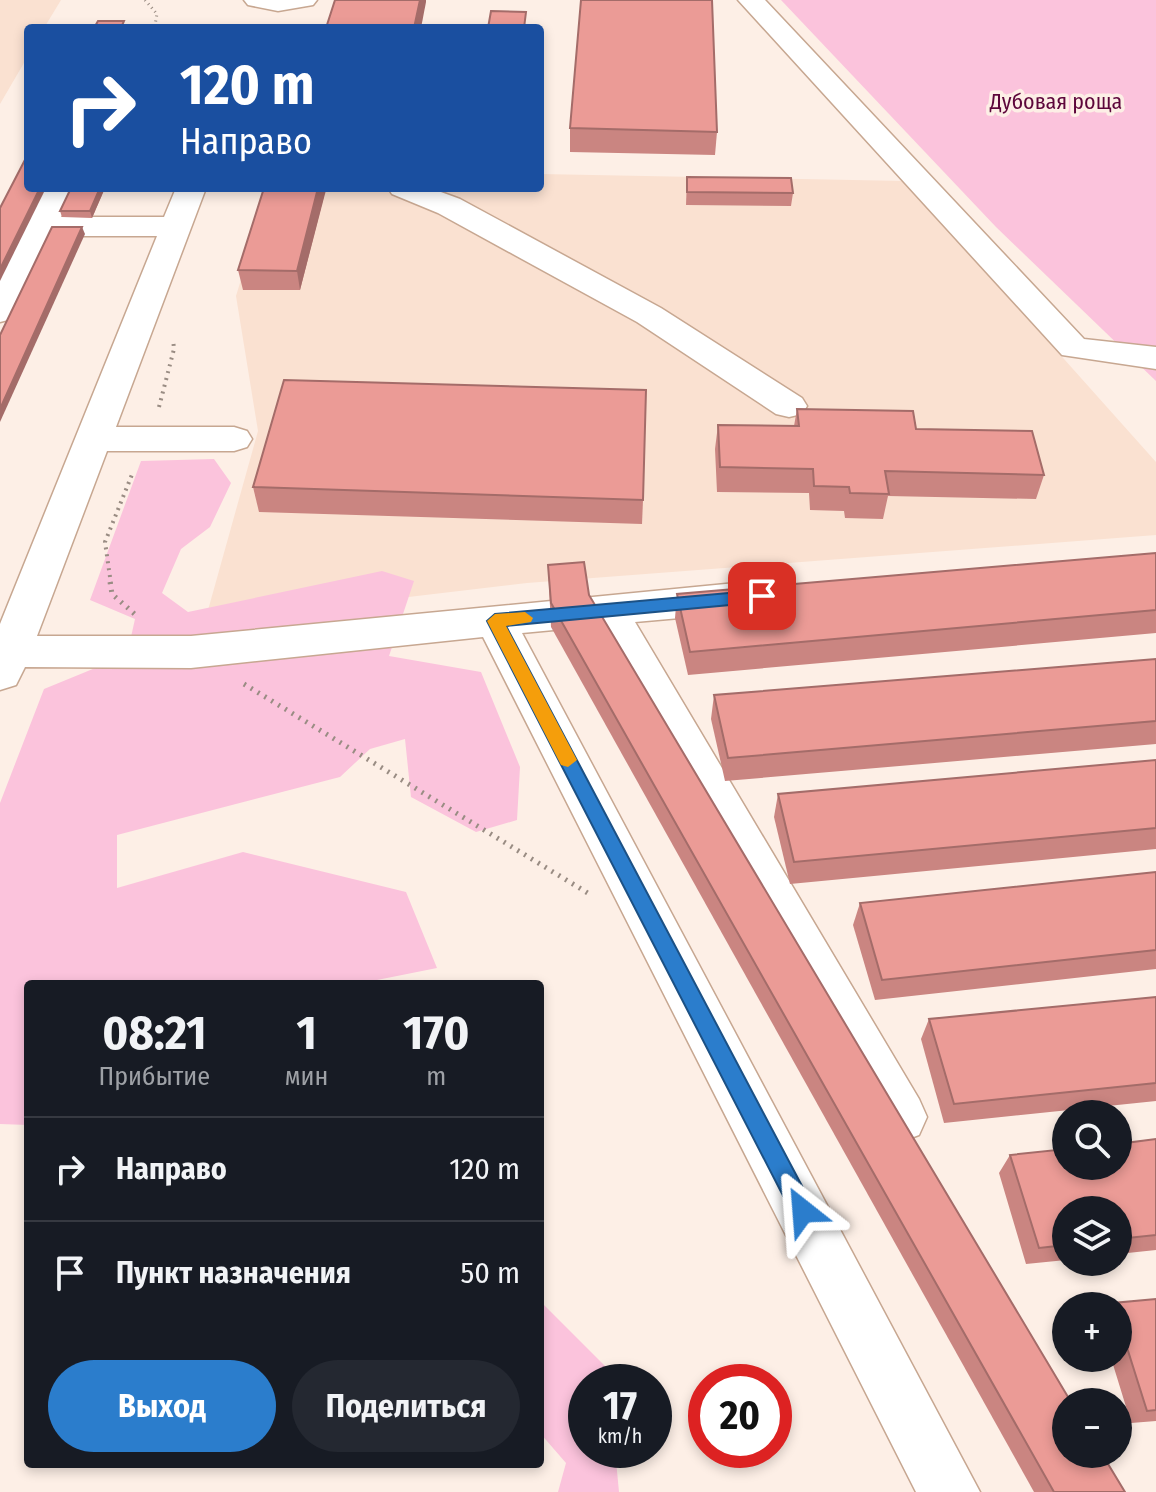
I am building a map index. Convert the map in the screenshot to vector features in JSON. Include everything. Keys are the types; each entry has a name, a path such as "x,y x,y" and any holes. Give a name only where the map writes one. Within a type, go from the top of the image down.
{"lane":[{"path":"244,0 254,12 253,24"},
{"path":"257,0 278,3 304,0"},
{"path":"751,0 1074,348 1156,358"},
{"path":"0,312 58,192"},
{"path":"189,192 3,659 191,652 778,594"},
{"path":"413,192 449,206 649,315 789,406"},
{"path":"42,227 176,226"},
{"path":"93,439 234,439"},
{"path":"607,610 924,1157"},
{"path":"495,621 949,1492"}],"path":[{"path":"145,0 157,14 155,24"},
{"path":"172,329 174,349 159,407 105,542 112,594 150,627 594,897"}],"shaded area":[{"path":"0,0 61,0 46,24 24,24 24,63 0,104"},
{"path":"544,174 905,181 1156,462 1156,535 527,583 205,621 258,431 236,296 268,192 544,192"}],"green space":[{"name":"Дубовая роща","path":"781,0 1156,0 1156,381 996,227"},
{"path":"214,459 231,483 210,527 181,549 162,593 188,612 382,571 414,581 389,656 481,672 520,767 517,820 476,832 411,797 405,739 370,749 340,777 117,835 117,888 243,852 406,892 437,968 377,980 24,980 24,1125 0,1124 0,803 44,689 127,655 135,619 90,600 141,461"},
{"path":"544,1305 603,1364 568,1364 568,1468 617,1468 619,1492 558,1492 566,1463 544,1438"}],"building":[{"path":"335,0 420,0 415,24 327,24"},
{"path":"581,0 712,0 717,132 570,128"},
{"path":"491,11 526,12 524,24 489,24"},
{"path":"98,21 124,21 123,24 96,24"},
{"path":"24,162 24,192 38,192 0,269 0,208"},
{"path":"687,177 791,178 793,193 687,192"},
{"path":"69,192 98,192 90,211 60,211"},
{"path":"263,192 317,192 297,271 238,270"},
{"path":"52,227 82,227 0,409 0,335"},
{"path":"284,380 646,390 643,500 253,487"},
{"path":"797,409 913,411 916,429 1032,431 1044,475 885,471 889,494 850,493 849,487 814,486 813,469 720,467 718,425 799,426"},
{"path":"1156,553 1156,610 690,652 677,594"},
{"path":"584,562 589,595 1063,1388 1052,1388 1052,1468 1110,1468 1125,1492 1054,1492 551,603 548,565"},
{"path":"1156,659 1156,721 728,758 714,695"},
{"path":"1156,760 1156,828 794,862 778,794"},
{"path":"1156,872 1156,950 882,980 860,903"},
{"path":"1156,997 1156,1083 954,1104 929,1019"},
{"path":"1156,1139 1156,1235 1132,1238 1132,1196 1052,1196 1052,1247 1039,1248 1010,1155 1052,1150 1052,1180 1132,1180 1132,1142"},
{"path":"1156,1299 1156,1410 1147,1411 1132,1363 1132,1301"}],"slow traffic":[{"path":"525,618 495,621 568,760"}],"route":[{"path":"762,596 495,621 803,1211"}]}
